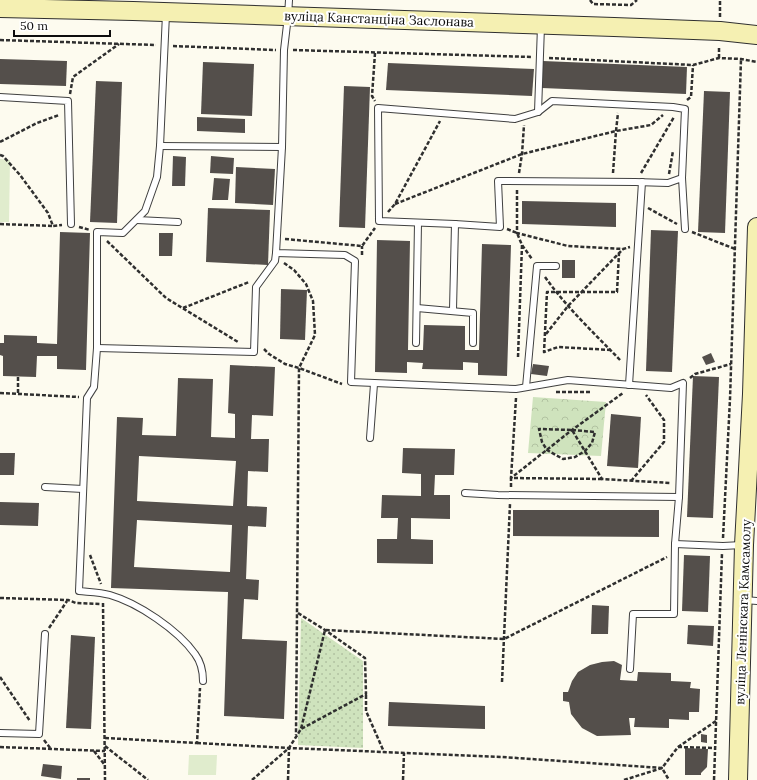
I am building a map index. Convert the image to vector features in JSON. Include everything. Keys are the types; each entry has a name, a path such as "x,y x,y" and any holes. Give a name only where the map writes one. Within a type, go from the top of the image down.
{"main road":[{"name":"вуліца Канстанціна Заслонава","path":"0,8 166,13 288,8 541,24 720,31 757,35"},
{"name":"вуліца Ленінскага Камсамолу","path":"738,780 750,601 744,545 751,403 754,394 757,227"}],"lane":[{"path":"97,348 254,352 256,287 275,261 276,253 282,147 284,50 288,8"},
{"path":"166,13 160,146 157,177 145,211 123,233 97,232 97,348 94,387 87,398 79,591 103,592 147,612 184,641 196,655 203,670 203,681"},
{"path":"538,112 541,24"},
{"path":"0,97 68,101 71,224"},
{"path":"682,178 668,183 498,181 500,227 379,221 378,108 515,119 538,112 552,101 686,109 682,178 685,229"},
{"path":"160,146 282,147"},
{"path":"629,385 642,182"},
{"path":"137,220 178,222"},
{"path":"416,343 418,223"},
{"path":"453,310 455,224"},
{"path":"276,253 345,255 355,261 351,382 516,389 568,380 671,388 684,383 679,497 675,544 674,614 633,614 630,669"},
{"path":"526,387 537,266 556,266"},
{"path":"417,308 453,310 473,313 473,343"},
{"path":"370,438 374,384"},
{"path":"45,487 83,489"},
{"path":"465,493 679,497"},
{"path":"675,544 723,546 744,545"},
{"path":"0,733 39,734 45,634"}],"path":[{"path":"590,0 593,4 631,5 637,0"},
{"path":"0,40 539,58 694,65 719,58 741,59 757,62"},
{"path":"68,101 73,77 119,43"},
{"path":"375,53 372,96 378,108"},
{"path":"714,780 731,364 741,59"},
{"path":"395,204 522,154 616,131 651,125 672,107 691,97 694,65"},
{"path":"612,182 619,105"},
{"path":"0,142 37,123 68,112"},
{"path":"362,261 362,246 379,221 395,204 444,113"},
{"path":"525,116 518,181 517,233 522,245 555,292 630,370"},
{"path":"635,182 674,117"},
{"path":"0,155 3,156 16,170 34,194 48,213 53,226"},
{"path":"0,224 53,226 71,224 97,232 166,298 254,352"},
{"path":"500,227 517,233 568,246 623,248 568,306 545,336"},
{"path":"277,238 362,246"},
{"path":"518,359 522,245"},
{"path":"611,350 558,347 544,352 547,292 617,292 619,253"},
{"path":"283,263 294,270 306,284 313,301 315,335 299,368 296,736"},
{"path":"183,308 263,277"},
{"path":"261,346 269,354 285,364 344,385"},
{"path":"684,383 695,374 731,364"},
{"path":"18,376 18,393"},
{"path":"502,682 516,389"},
{"path":"553,392 592,392"},
{"path":"511,478 572,430 624,392 616,392"},
{"path":"0,393 87,398"},
{"path":"631,481 664,442 664,420 646,395"},
{"path":"539,429 595,432 592,443 585,451 575,457 563,459 547,450 542,442 539,429"},
{"path":"572,430 602,479"},
{"path":"511,478 602,479 679,483"},
{"path":"90,553 103,592 105,780"},
{"path":"325,630 504,639 675,553"},
{"path":"0,598 68,600 76,603 103,604"},
{"path":"45,634 68,600"},
{"path":"297,613 325,630 365,658 366,711 384,752"},
{"path":"252,780 289,748 301,729 325,630"},
{"path":"0,677 51,749"},
{"path":"197,743 200,680 203,681"},
{"path":"301,729 366,694"},
{"path":"624,780 662,768 678,747 716,721"},
{"path":"105,738 502,757 662,768"},
{"path":"105,746 148,780"},
{"path":"0,747 105,751"},
{"path":"678,747 715,748"},
{"path":"288,780 289,748"},
{"path":"93,751 105,765"},
{"path":"403,780 404,753"},
{"path":"662,768 669,780"}],"green space":[{"path":"0,159 10,160 9,222 0,222"},
{"path":"533,397 606,402 601,456 528,453"},
{"path":"301,618 363,661 363,748 298,745"},
{"path":"189,755 217,755 216,775 188,775"}],"building":[{"path":"0,59 67,61 66,86 0,84"},
{"path":"543,61 687,67 686,94 542,88"},
{"path":"203,62 254,64 252,116 201,114"},
{"path":"388,63 534,69 532,96 386,90"},
{"path":"96,81 122,82 117,223 90,222"},
{"path":"344,86 370,87 365,228 339,227"},
{"path":"704,91 730,92 725,233 698,232"},
{"path":"197,117 245,119 245,133 197,131"},
{"path":"173,156 186,157 185,186 172,186"},
{"path":"211,156 234,158 233,174 210,173"},
{"path":"236,167 275,169 273,205 235,203"},
{"path":"214,178 230,179 228,200 212,200"},
{"path":"522,201 616,203 616,227 522,224"},
{"path":"208,208 270,210 268,265 206,262"},
{"path":"651,230 678,231 672,372 646,371"},
{"path":"60,232 90,233 86,370 57,369 57,356 37,356 36,377 3,376 3,356 0,355 0,343 4,343 4,335 37,336 37,343 57,344"},
{"path":"159,233 173,233 172,256 159,256"},
{"path":"377,240 410,241 408,350 423,350 424,325 465,326 465,350 479,350 482,244 511,245 507,376 478,375 478,363 463,362 463,370 422,369 423,363 407,362 407,373 375,372"},
{"path":"562,260 575,260 575,278 562,278"},
{"path":"281,289 307,290 305,340 280,339"},
{"path":"711,353 715,362 706,365 702,357"},
{"path":"533,364 549,366 547,376 531,374"},
{"path":"230,365 275,367 273,416 252,415 251,439 269,439 268,472 248,471 247,506 267,507 266,527 248,526 246,579 259,580 258,600 244,599 242,639 287,641 284,719 224,716 228,592 111,588 117,417 143,418 142,435 176,436 178,378 213,379 211,437 235,438 235,414 228,413","holes":["139,456 236,461 233,506 137,501","137,520 232,525 230,572 134,567"]},
{"path":"693,376 719,377 713,518 687,517"},
{"path":"611,414 641,417 638,468 607,466"},
{"path":"403,448 455,449 454,475 435,475 434,495 450,495 450,519 411,518 411,539 433,540 433,564 377,563 377,539 397,539 398,518 381,518 382,495 421,496 421,474 402,473"},
{"path":"0,453 15,453 14,475 0,475"},
{"path":"0,502 39,503 38,526 0,525"},
{"path":"513,510 659,510 659,537 513,536"},
{"path":"684,555 710,556 708,612 682,611"},
{"path":"592,605 609,606 608,634 591,634"},
{"path":"688,625 714,626 713,646 687,644"},
{"path":"71,635 95,637 91,729 66,728"},
{"path":"614,661 622,665 620,680 637,681 638,672 671,673 671,681 691,682 690,688 700,689 699,712 689,712 689,720 669,719 669,728 634,727 635,718 629,718 631,735 597,736 582,728 571,714 569,702 563,701 563,692 568,692 572,681 578,672 590,665"},
{"path":"389,702 485,706 485,729 388,726"},
{"path":"701,734 707,735 707,743 701,742"},
{"path":"685,748 708,749 707,767 701,775 685,775"},
{"path":"43,764 62,766 61,779 41,776"},
{"path":"77,778 90,778 90,780 77,780"}]}
